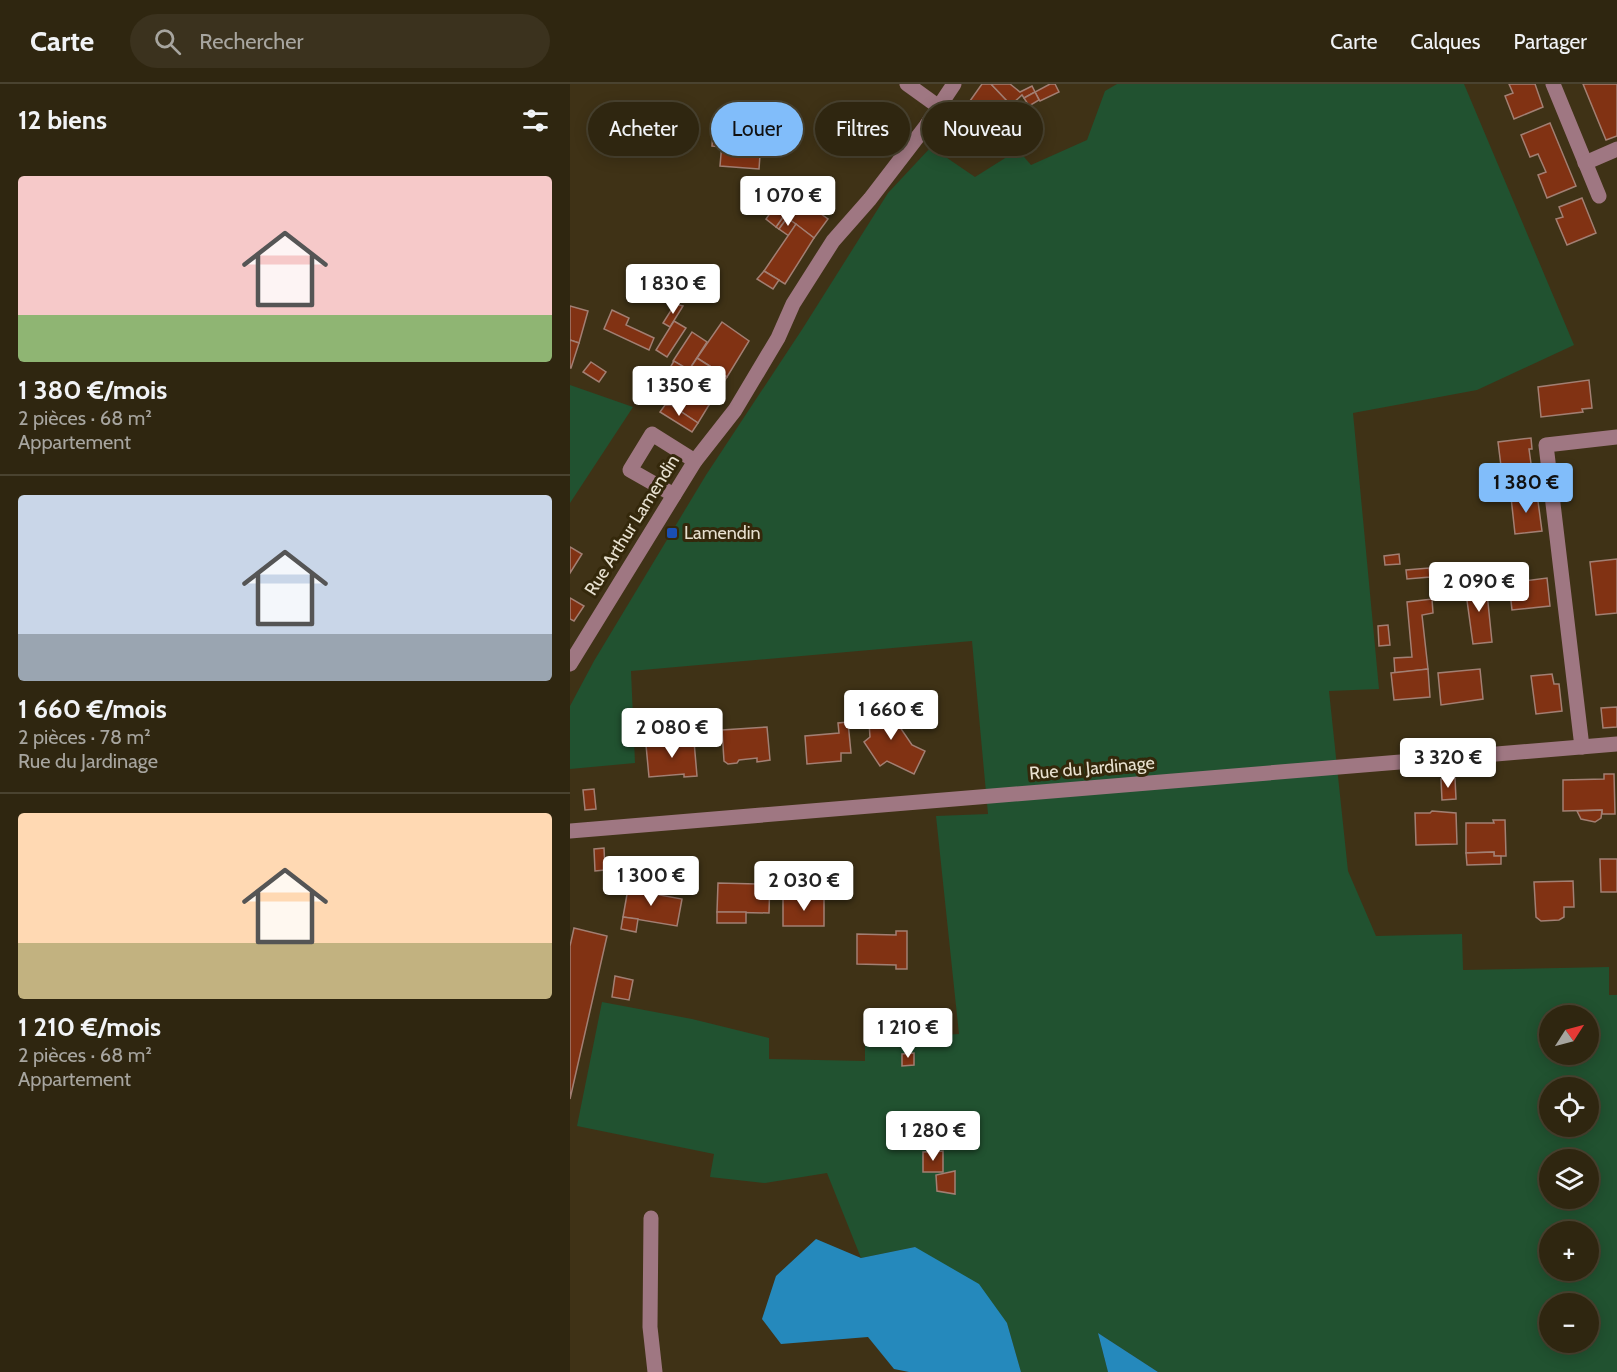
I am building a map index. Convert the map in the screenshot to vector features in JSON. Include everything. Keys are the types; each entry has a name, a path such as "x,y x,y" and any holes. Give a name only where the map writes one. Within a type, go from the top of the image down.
{"street":[{"path":"907,84 932,102"},
{"name":"Rue Arthur Lamendin","path":"942,102 954,84"},
{"path":"1553,84 1599,196"},
{"name":"Rue Arthur Lamendin","path":"570,664 695,460 735,410 769,355 797,297 833,241 870,199 922,130"},
{"path":"1585,163 1617,149"},
{"path":"674,495 630,470 652,434 695,460"},
{"path":"1582,747 1546,445 1617,437"},
{"name":"Rue du Jardinage","path":"570,831 1617,744"},
{"path":"651,1218 650,1327 655,1372"}],"green space":[{"path":"1117,84 1464,84 1574,345 1477,390 1353,413 1379,689 1329,691 1348,871 1376,936 1462,934 1463,970 1609,967 1609,995 1617,995 1617,1372 1158,1372 1098,1333 1108,1372 1021,1372 1007,1323 915,1247 861,1258 827,1173 765,1183 710,1177 714,1154 577,1126 602,1002 692,1019 769,1038 769,1059 865,1061 865,1040 959,1034 936,816 988,814 972,641 631,671 635,763 570,769 570,706 594,661 706,475 888,193 923,156 944,156 975,177 1008,156 1023,156 1031,165 1087,140 1105,91"},
{"path":"570,385 633,407 570,503"}],"water":[{"path":"816,1239 861,1258 915,1247 979,1284 1007,1323 1021,1372 909,1372 894,1369 868,1337 781,1344 762,1319 776,1276"},
{"path":"1098,1333 1158,1372 1108,1372"}],"building":[{"path":"982,84 991,84 1008,102 969,102"},
{"path":"991,84 1010,84 1020,92 1032,86 1035,92 1024,98 1022,95 1014,102 1008,102"},
{"path":"1050,84 1055,84 1059,92 1040,101 1035,92"},
{"path":"1509,84 1535,84 1543,107 1514,119 1505,96 1513,93"},
{"path":"1583,84 1617,84 1617,136 1606,140"},
{"path":"1035,92 1039,100 1026,102 1024,98"},
{"path":"1550,123 1576,186 1547,198 1538,175 1546,172 1538,154 1530,157 1521,135"},
{"path":"721,156 760,156 759,169 720,166"},
{"path":"797,197 828,219 814,238 787,218 779,229 776,227"},
{"path":"1582,198 1596,233 1567,245 1556,219 1563,217 1559,207"},
{"path":"778,202 788,210 776,227 766,219"},
{"path":"787,218 796,224 789,236 779,229"},
{"path":"796,224 814,238 785,284 764,271"},
{"path":"764,271 779,280 773,289 757,279"},
{"path":"675,304 683,306 670,327 663,323"},
{"path":"570,306 588,311 579,343 570,340"},
{"path":"612,310 629,318 626,325 654,338 649,350 604,329"},
{"path":"674,321 686,328 667,357 656,350"},
{"path":"722,322 749,341 727,377 697,358"},
{"path":"692,332 707,342 689,370 673,361"},
{"path":"570,340 579,343 571,368 570,368"},
{"path":"697,358 727,377 709,405 671,381 674,376 668,371 674,361 689,370"},
{"path":"591,362 606,372 599,382 583,372"},
{"path":"641,373 647,376 640,387 634,383"},
{"path":"1589,380 1592,408 1582,409 1583,412 1541,417 1538,387"},
{"path":"663,382 677,392 681,387 709,405 698,423 671,405 652,400"},
{"path":"665,405 671,405 698,423 692,432 660,412"},
{"path":"1531,438 1532,449 1529,449 1533,478 1503,482 1498,442"},
{"path":"1537,494 1542,531 1515,534 1511,497"},
{"path":"570,547 582,554 570,573"},
{"path":"1399,554 1400,564 1385,565 1384,556"},
{"path":"1617,559 1617,613 1596,615 1590,562"},
{"path":"1429,568 1430,577 1407,579 1406,570"},
{"path":"1547,578 1550,606 1512,610 1509,583"},
{"path":"1486,583 1492,642 1473,644 1465,586"},
{"path":"570,598 584,606 574,621 570,619"},
{"path":"1432,599 1433,613 1422,615 1428,669 1395,673 1394,658 1412,657 1407,602"},
{"path":"1388,625 1390,645 1379,646 1378,626"},
{"path":"1428,669 1430,697 1394,700 1391,673"},
{"path":"1480,669 1483,699 1441,705 1438,673"},
{"path":"1552,674 1554,684 1559,684 1562,711 1536,714 1531,676"},
{"path":"893,706 895,720 912,745 925,751 914,774 887,761 880,766 864,742 870,737 868,708"},
{"path":"1617,707 1617,727 1603,728 1601,708"},
{"path":"848,722 851,753 841,753 841,761 807,764 805,736 839,733 838,723"},
{"path":"767,727 770,760 757,762 757,758 728,764 724,761 722,730"},
{"path":"694,741 697,776 684,777 684,774 649,777 646,745"},
{"path":"1604,774 1614,774 1615,814 1602,814 1602,810 1563,811 1563,780 1604,779"},
{"path":"1455,778 1456,799 1442,800 1441,779"},
{"path":"594,789 596,809 585,810 583,790"},
{"path":"1602,810 1601,818 1595,822 1581,819 1577,811"},
{"path":"1432,811 1456,813 1457,844 1416,845 1415,813"},
{"path":"1493,820 1505,820 1506,856 1494,856 1494,852 1466,853 1466,823 1494,823"},
{"path":"604,848 605,870 595,871 594,849"},
{"path":"1494,852 1494,856 1501,856 1501,864 1467,865 1466,853"},
{"path":"1600,859 1617,859 1617,892 1601,892"},
{"path":"758,877 770,877 769,913 717,912 718,883 758,884"},
{"path":"1573,881 1574,907 1564,907 1564,917 1559,920 1541,921 1536,917 1534,882"},
{"path":"629,883 644,886 643,892 682,899 677,926 623,917"},
{"path":"783,898 824,898 824,926 783,926"},
{"path":"717,912 746,912 746,923 717,923"},
{"path":"623,917 638,919 636,932 621,929"},
{"path":"574,928 607,936 570,1099 570,946"},
{"path":"896,931 907,931 907,969 896,969 896,965 857,964 857,934 896,935"},
{"path":"615,976 633,980 629,1000 612,997"},
{"path":"914,1053 914,1065 902,1066 902,1054"},
{"path":"943,1151 943,1172 923,1172 923,1152"},
{"path":"955,1171 955,1194 937,1191 936,1175"}],"place":[{"name":"Lamendin","path":"672,533"}]}
